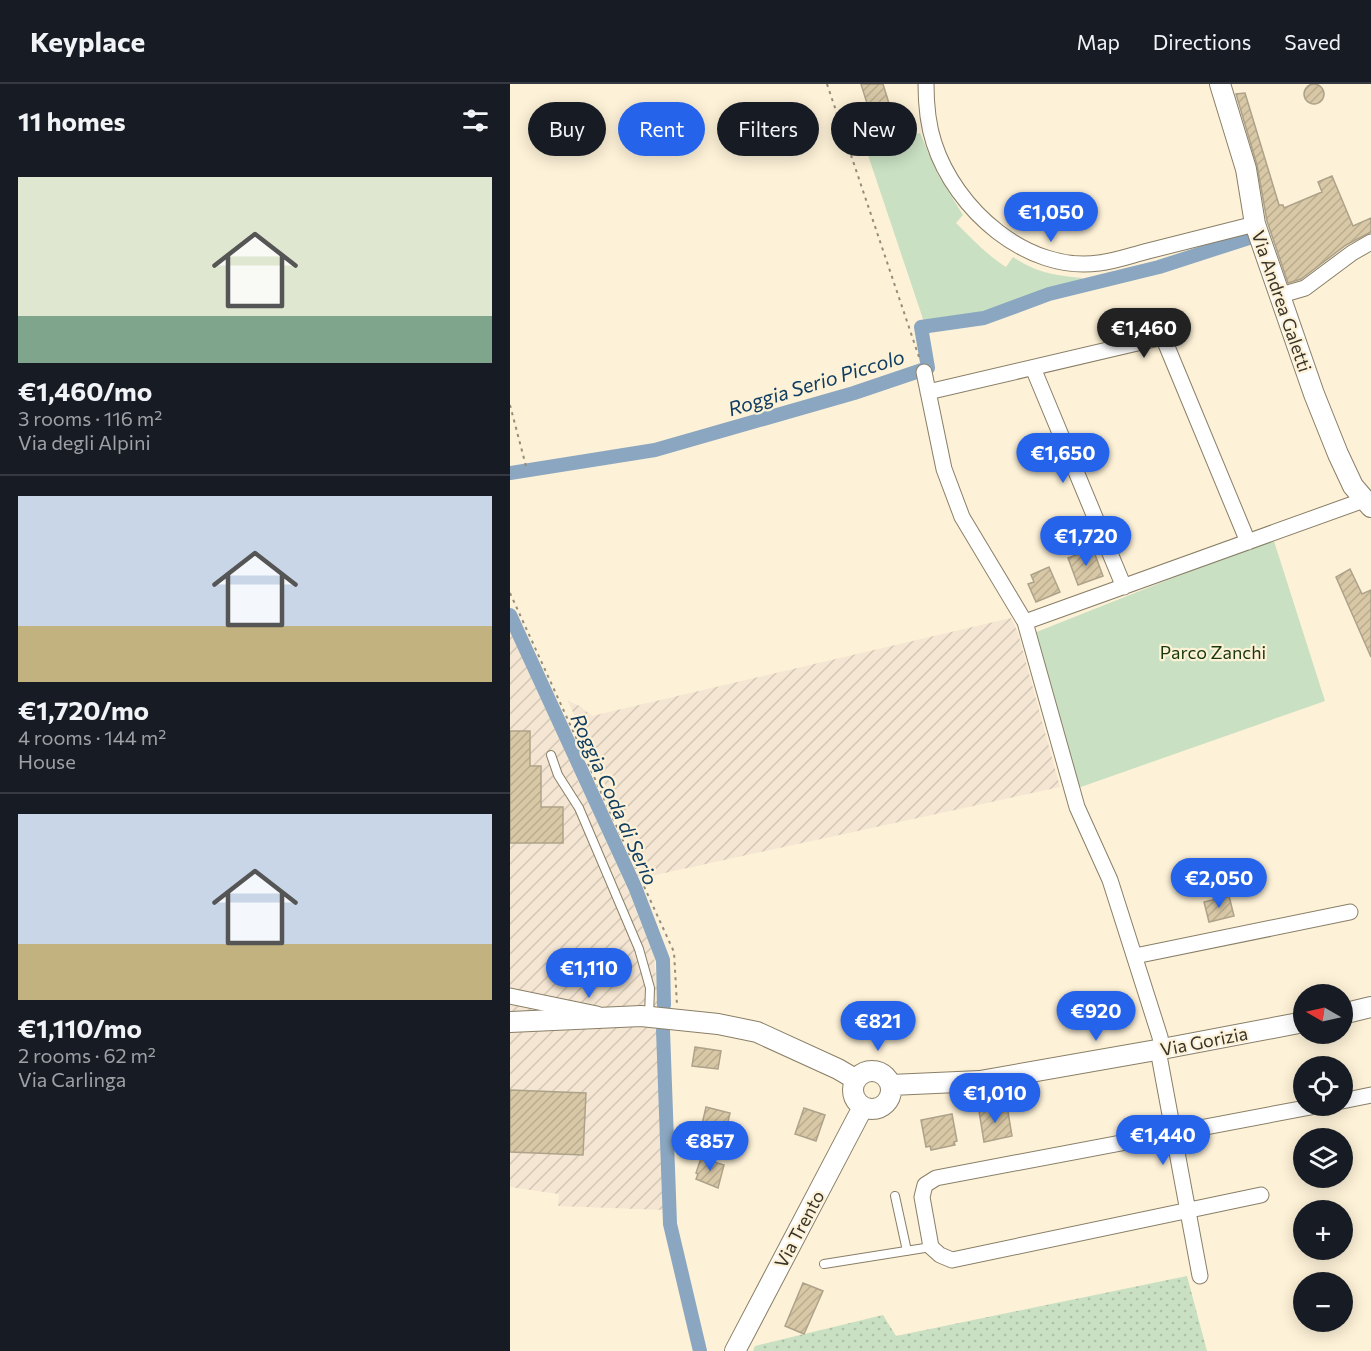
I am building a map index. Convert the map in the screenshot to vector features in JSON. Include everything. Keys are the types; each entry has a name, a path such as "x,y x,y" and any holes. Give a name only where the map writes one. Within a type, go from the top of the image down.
{"street":[{"path":"926,84 926,102 933,142 945,169 957,188 991,228 1042,258 1065,263 1099,263 1255,224"},
{"name":"Via Andrea Galetti","path":"1220,84 1246,169 1255,224 1314,394 1353,486 1368,504"},
{"path":"1281,295 1305,288 1352,253 1371,242"},
{"path":"928,392 1163,338 1248,542"},
{"path":"1034,368 1124,587"},
{"path":"924,372 944,470 962,518 1025,622 1077,807 1110,880 1135,956 1160,1050 1200,1276"},
{"path":"1025,622 1248,542 1368,504"},
{"path":"1135,956 1350,912"},
{"path":"510,996 612,1017"},
{"path":"1353,1011 1371,1007"},
{"path":"510,1022 664,1013 756,1032 829,1064 855,1079"},
{"name":"Via Gorizia","path":"891,1085 980,1081 1293,1024"},
{"path":"875,1070 888,1078 891,1085 889,1099 878,1108 863,1107 854,1098 855,1079 867,1071 875,1070"},
{"path":"1353,1099 1371,1095"},
{"name":"Via Trento","path":"735,1351 863,1107"},
{"path":"1261,1195 952,1260 940,1255 931,1247 922,1197 925,1185 936,1178 1293,1110"}],"lane":[{"path":"551,755 558,775 579,808 639,949 650,988 664,1013"},
{"path":"895,1196 907,1251"},
{"path":"824,1264 931,1247"}],"path":[{"path":"827,84 924,372"},
{"path":"510,405 527,470"},
{"path":"510,593 674,952 664,1013"}],"shaded area":[{"path":"1011,618 1018,633 1060,787 646,877 568,701 580,706 592,716"},
{"path":"510,631 629,892 654,956 659,1012 510,1020"},
{"path":"658,1024 665,1210 558,1206 559,1194 510,1187 510,1031"}],"green space":[{"path":"920,133 937,173 963,215 956,223 992,257 1006,267 1013,257 1030,267 1046,272 1082,278 1081,283 1047,290 985,313 924,322 868,156 917,156 917,134"},
{"name":"Parco Zanchi","path":"1273,538 1325,701 1078,788 1034,633"},
{"path":"1187,1276 1207,1351 753,1351 755,1346 883,1315 896,1336"}],"building":[{"path":"861,84 883,84 889,102 867,102"},
{"path":"1310,84 1318,84 1324,90 1324,98 1318,104 1310,104 1304,98 1304,90"},
{"path":"1245,93 1279,205 1283,205 1284,208 1322,192 1318,182 1332,176 1353,226 1371,218 1371,232 1346,245 1301,279 1288,283 1267,221 1257,165 1236,94"},
{"path":"1093,549 1103,576 1078,585 1068,558"},
{"path":"1049,567 1060,592 1036,602 1028,584 1034,582 1031,575"},
{"path":"1350,569 1362,594 1371,590 1371,657 1336,577"},
{"path":"510,731 530,731 530,766 541,766 541,807 563,807 563,843 510,843"},
{"path":"1229,896 1234,916 1209,922 1204,902"},
{"path":"695,1047 721,1051 718,1069 692,1066"},
{"path":"510,1090 586,1093 583,1155 510,1152"},
{"path":"1007,1106 1012,1136 984,1142 979,1111"},
{"path":"706,1107 730,1113 724,1139 700,1133"},
{"path":"804,1108 825,1115 816,1141 795,1134"},
{"path":"952,1114 957,1141 954,1142 955,1145 931,1150 930,1146 926,1147 921,1120"},
{"path":"701,1158 724,1165 718,1188 696,1179"},
{"path":"803,1283 823,1291 804,1334 785,1326"}],"waterway":[{"name":"Roggia Serio Piccolo","path":"510,473 655,450 854,393 928,368 921,327 984,318 1049,294 1159,267 1255,236"},
{"name":"Roggia Coda di Serio","path":"510,615 635,887 663,960 664,1005"},
{"path":"663,1030 670,1224 700,1351"}]}
